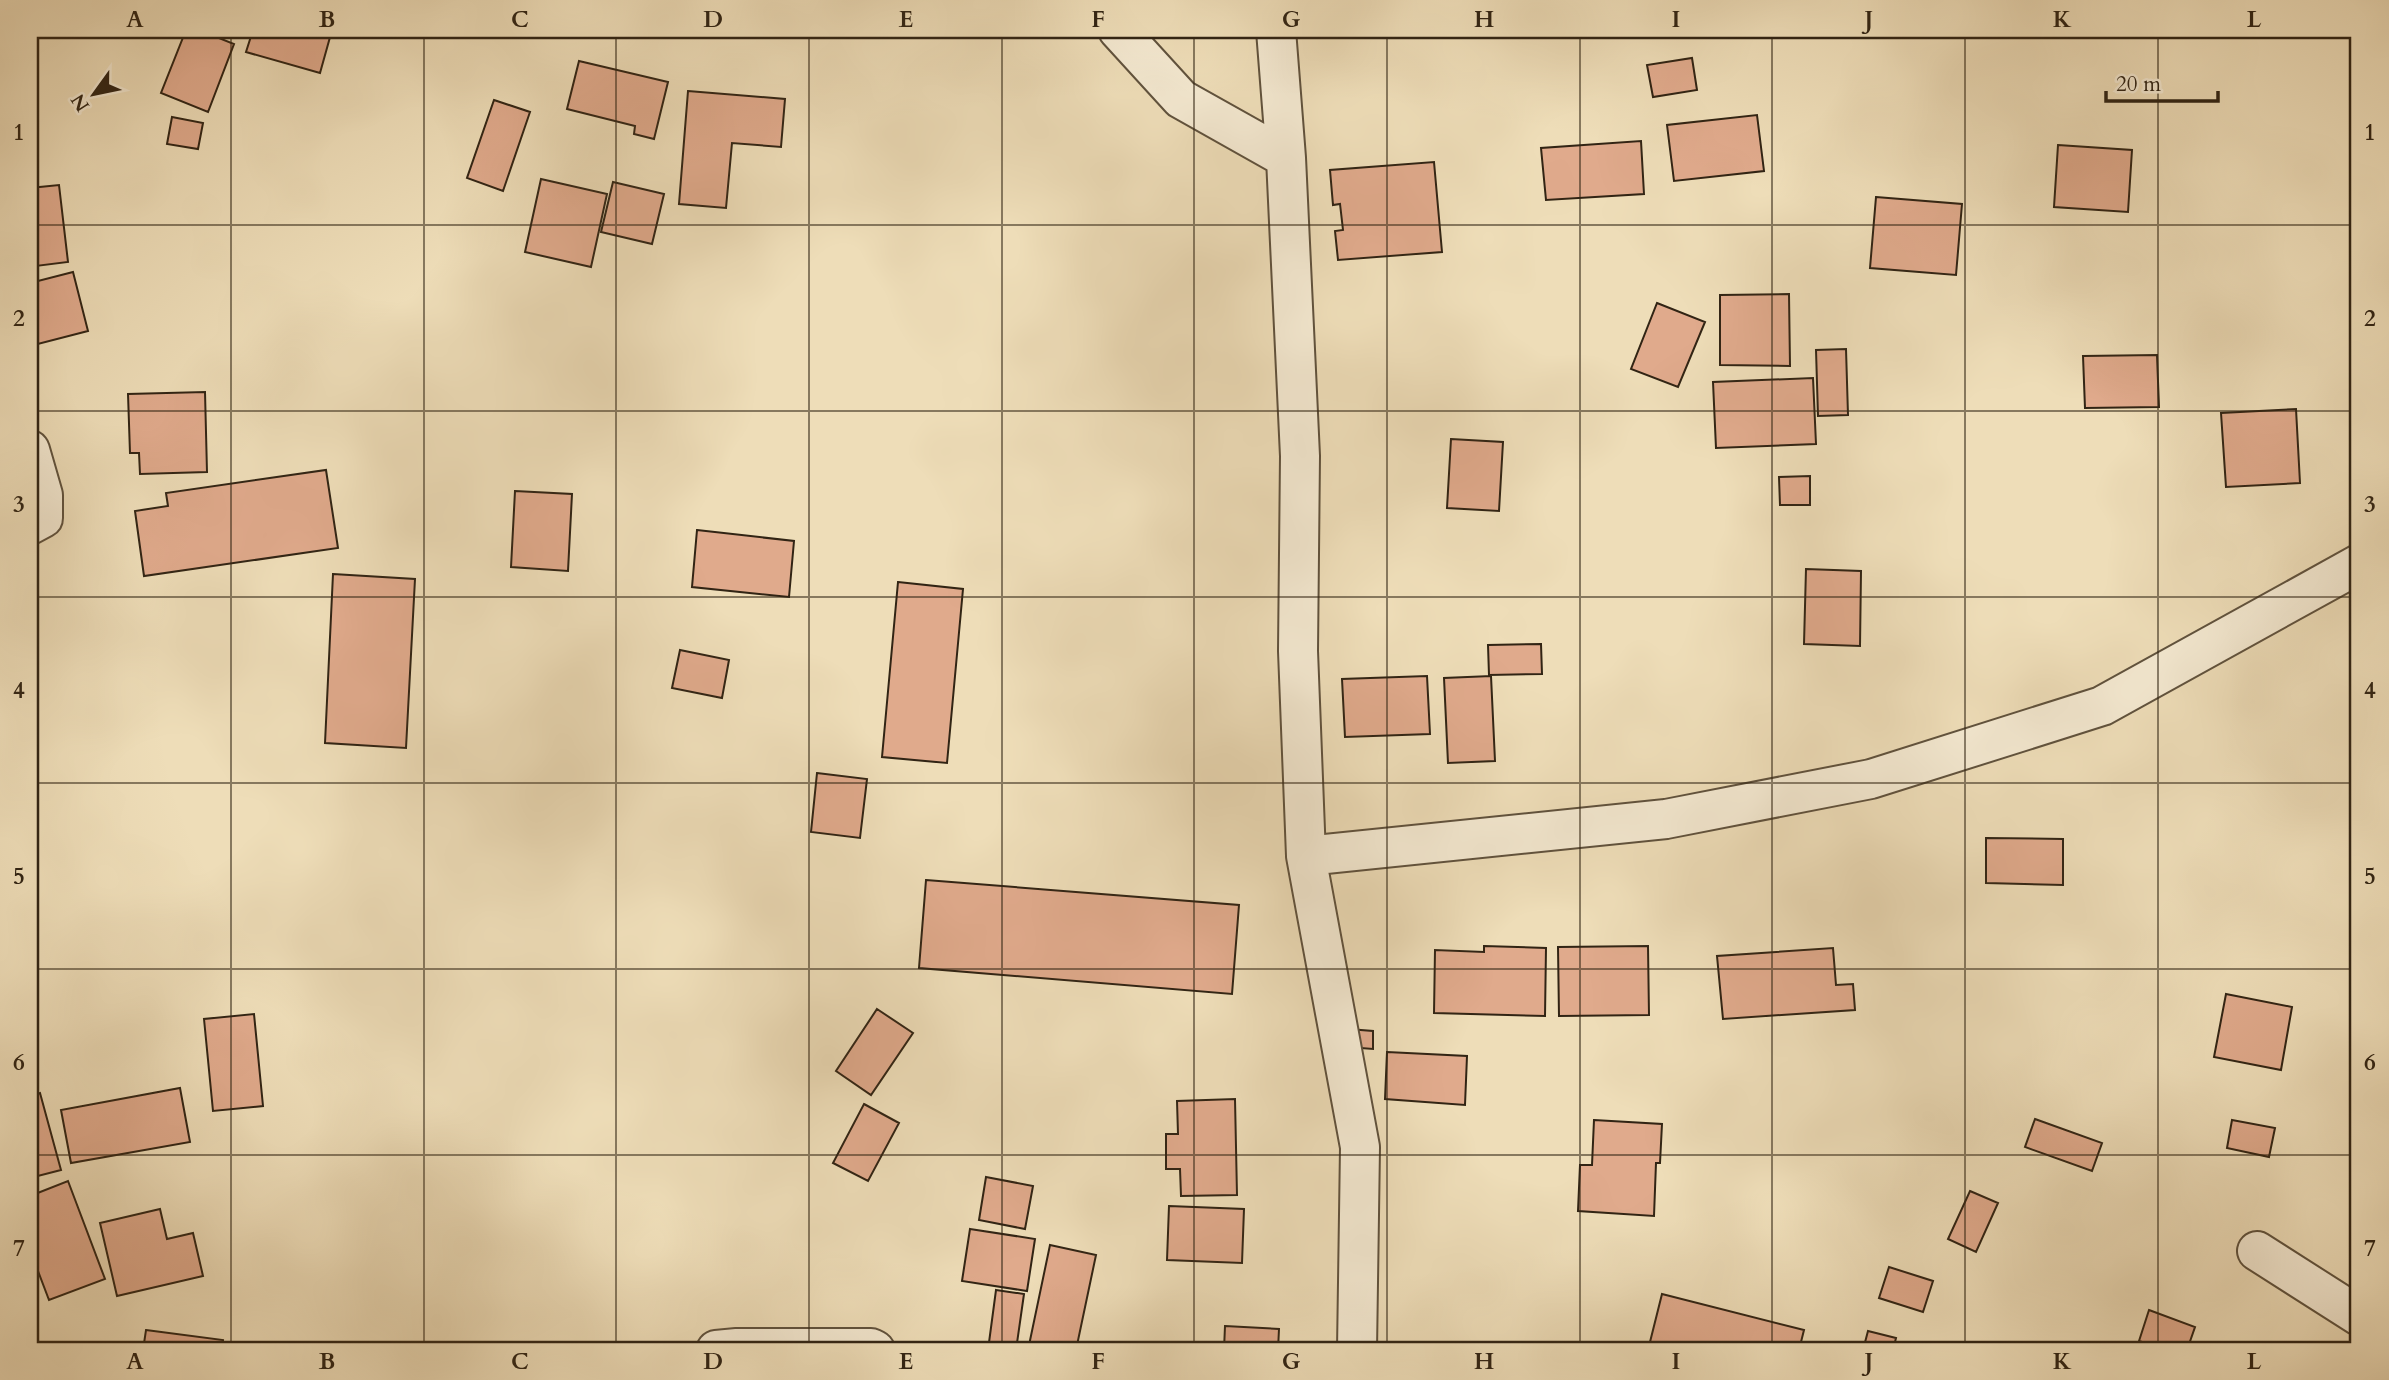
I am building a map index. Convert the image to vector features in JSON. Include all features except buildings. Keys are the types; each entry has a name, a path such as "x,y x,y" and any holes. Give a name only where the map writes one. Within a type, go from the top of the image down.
{"street":[{"path":"1118,30 1181,99 1286,158"},
{"path":"1276,30 1286,158 1300,456 1298,651 1307,856 1360,1147 1357,1350"},
{"path":"30,450 43,495 43,519 30,525"},
{"path":"1307,856 1666,819 1871,779 2102,706 2359,564"},
{"path":"2257,1251 2359,1316"},
{"path":"716,1350 875,1350"}]}
